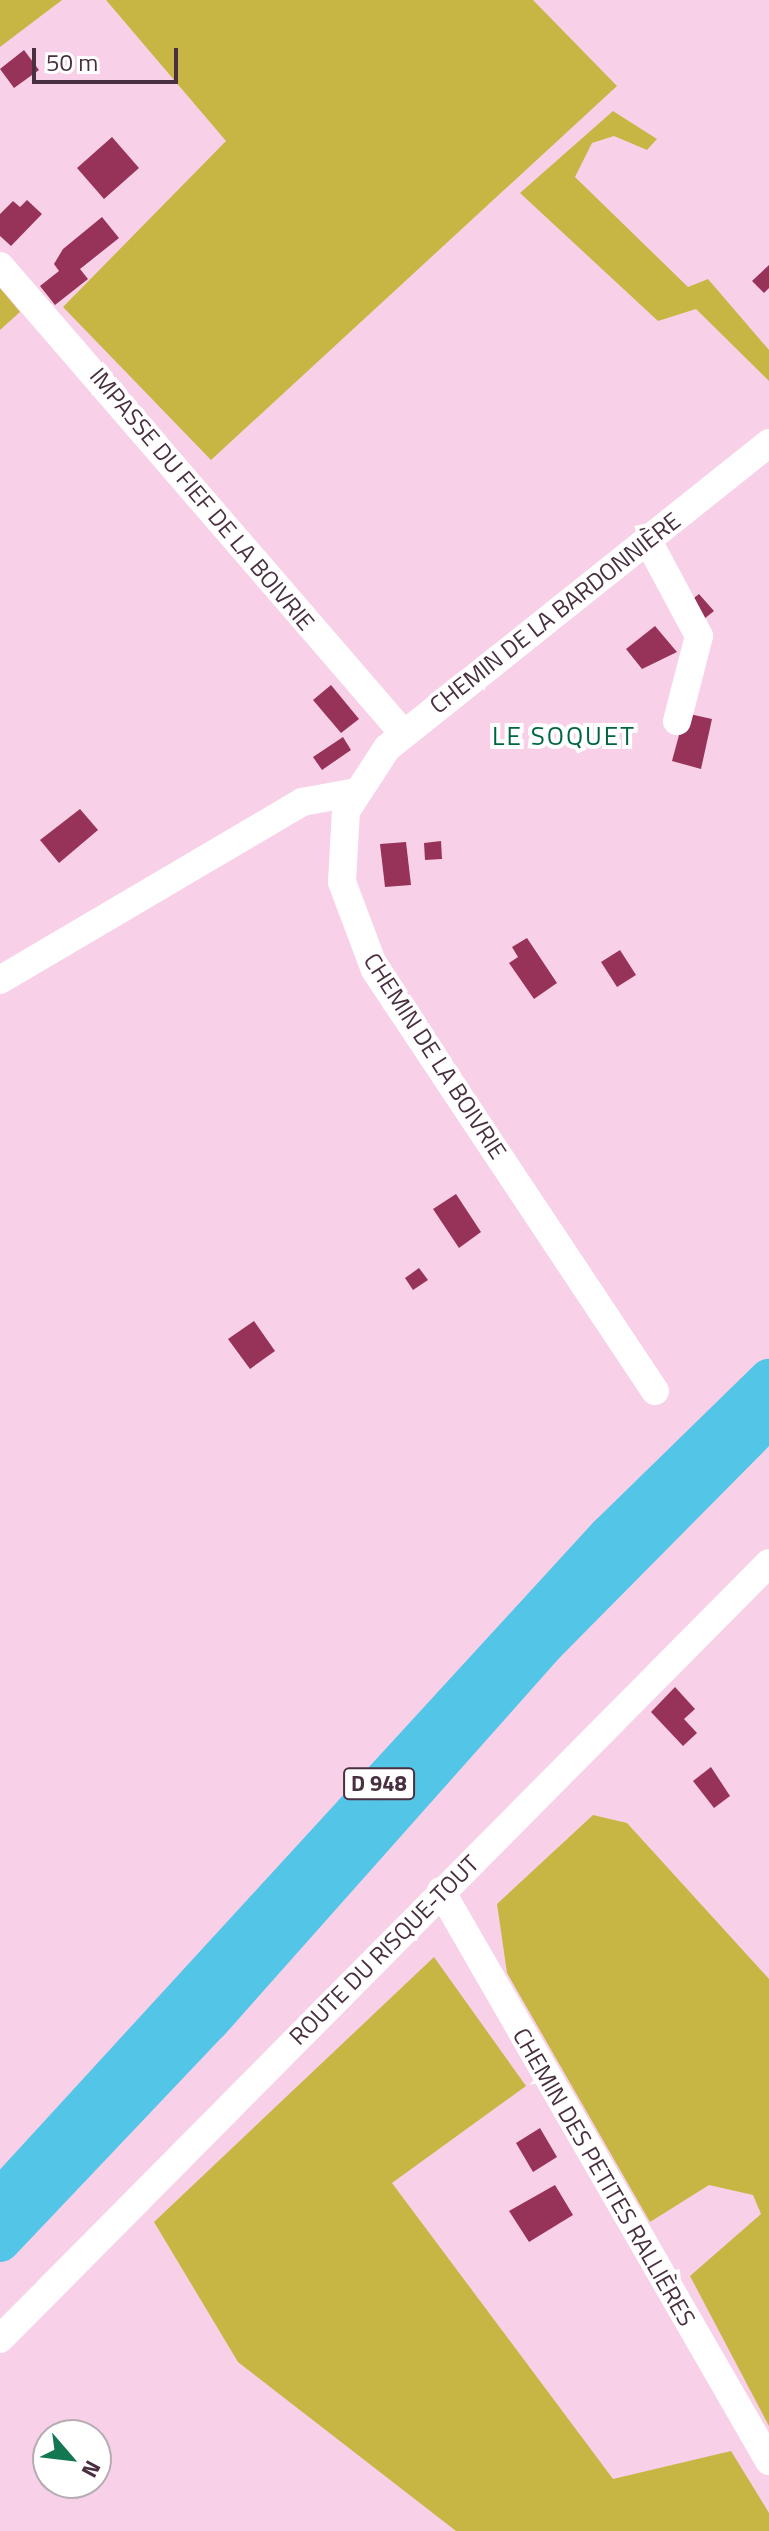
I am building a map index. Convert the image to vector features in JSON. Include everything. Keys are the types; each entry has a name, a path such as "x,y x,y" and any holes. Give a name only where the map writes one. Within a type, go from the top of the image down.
{"highway":[{"name":"D 948","path":"0,2199 553,1594 769,1379"},
{"name":"D 948","path":"0,2242 210,2021 545,1644 769,1418"}],"street":[{"name":"IMPASSE DU FIEF DE LA BOIVRIE","path":"0,266 404,734"},
{"name":"CHEMIN DE LA BARDONNIÈRE","path":"351,793 404,734 769,443"},
{"path":"647,539 699,636 677,721"},
{"path":"0,980 302,802 351,793"},
{"name":"CHEMIN DE LA BOIVRIE","path":"351,793 342,882 375,970 655,1391"},
{"name":"ROUTE DU RISQUE-TOUT","path":"0,2339 769,1563"},
{"name":"CHEMIN DES PETITES RALLIÈRES","path":"441,1891 769,2461"}],"shaded area":[{"path":"0,0 62,0 0,47"},
{"path":"106,0 533,0 617,86 211,460 63,307 226,141"},
{"path":"613,111 657,139 647,150 614,136 592,143 575,177 688,287 708,279 769,350 769,381 696,309 658,321 520,193"},
{"path":"0,288 20,312 0,330"},
{"path":"593,1815 627,1823 769,1979 769,2426 690,2276 761,2214 753,2195 709,2185 650,2222 507,1973 497,1904"},
{"path":"434,1957 526,2086 392,2183 613,2479 731,2451 769,2513 769,2531 456,2531 238,2362 154,2222"}],"building":[{"path":"24,50 39,70 14,88 0,69"},
{"path":"112,137 139,168 104,199 77,168"},
{"path":"27,200 42,214 11,246 0,236 0,214 13,201 20,207"},
{"path":"102,217 119,238 80,269 88,279 55,305 40,286 59,271 54,264 63,249"},
{"path":"769,265 769,288 764,293 752,281"},
{"path":"699,594 714,611 699,623 685,605"},
{"path":"655,626 677,652 642,669 626,649"},
{"path":"331,685 359,719 341,733 313,700"},
{"path":"685,713 712,719 701,769 672,761"},
{"path":"343,737 351,750 322,770 313,757"},
{"path":"80,809 98,830 59,863 40,840"},
{"path":"441,841 442,859 425,860 424,843"},
{"path":"406,842 411,885 385,887 380,844"},
{"path":"527,938 557,983 534,999 509,963 518,957 512,947"},
{"path":"620,950 636,975 617,987 601,962"},
{"path":"456,1194 481,1232 459,1248 433,1209"},
{"path":"419,1268 428,1280 413,1290 405,1278"},
{"path":"254,1321 275,1351 250,1369 228,1339"},
{"path":"675,1687 695,1709 684,1719 697,1733 683,1746 651,1712"},
{"path":"711,1767 730,1796 714,1808 693,1781"},
{"path":"540,2128 557,2157 533,2172 516,2143"},
{"path":"555,2185 573,2215 529,2242 509,2211"}],"district":[{"name":"LE SOQUET","path":"564,736"}]}
